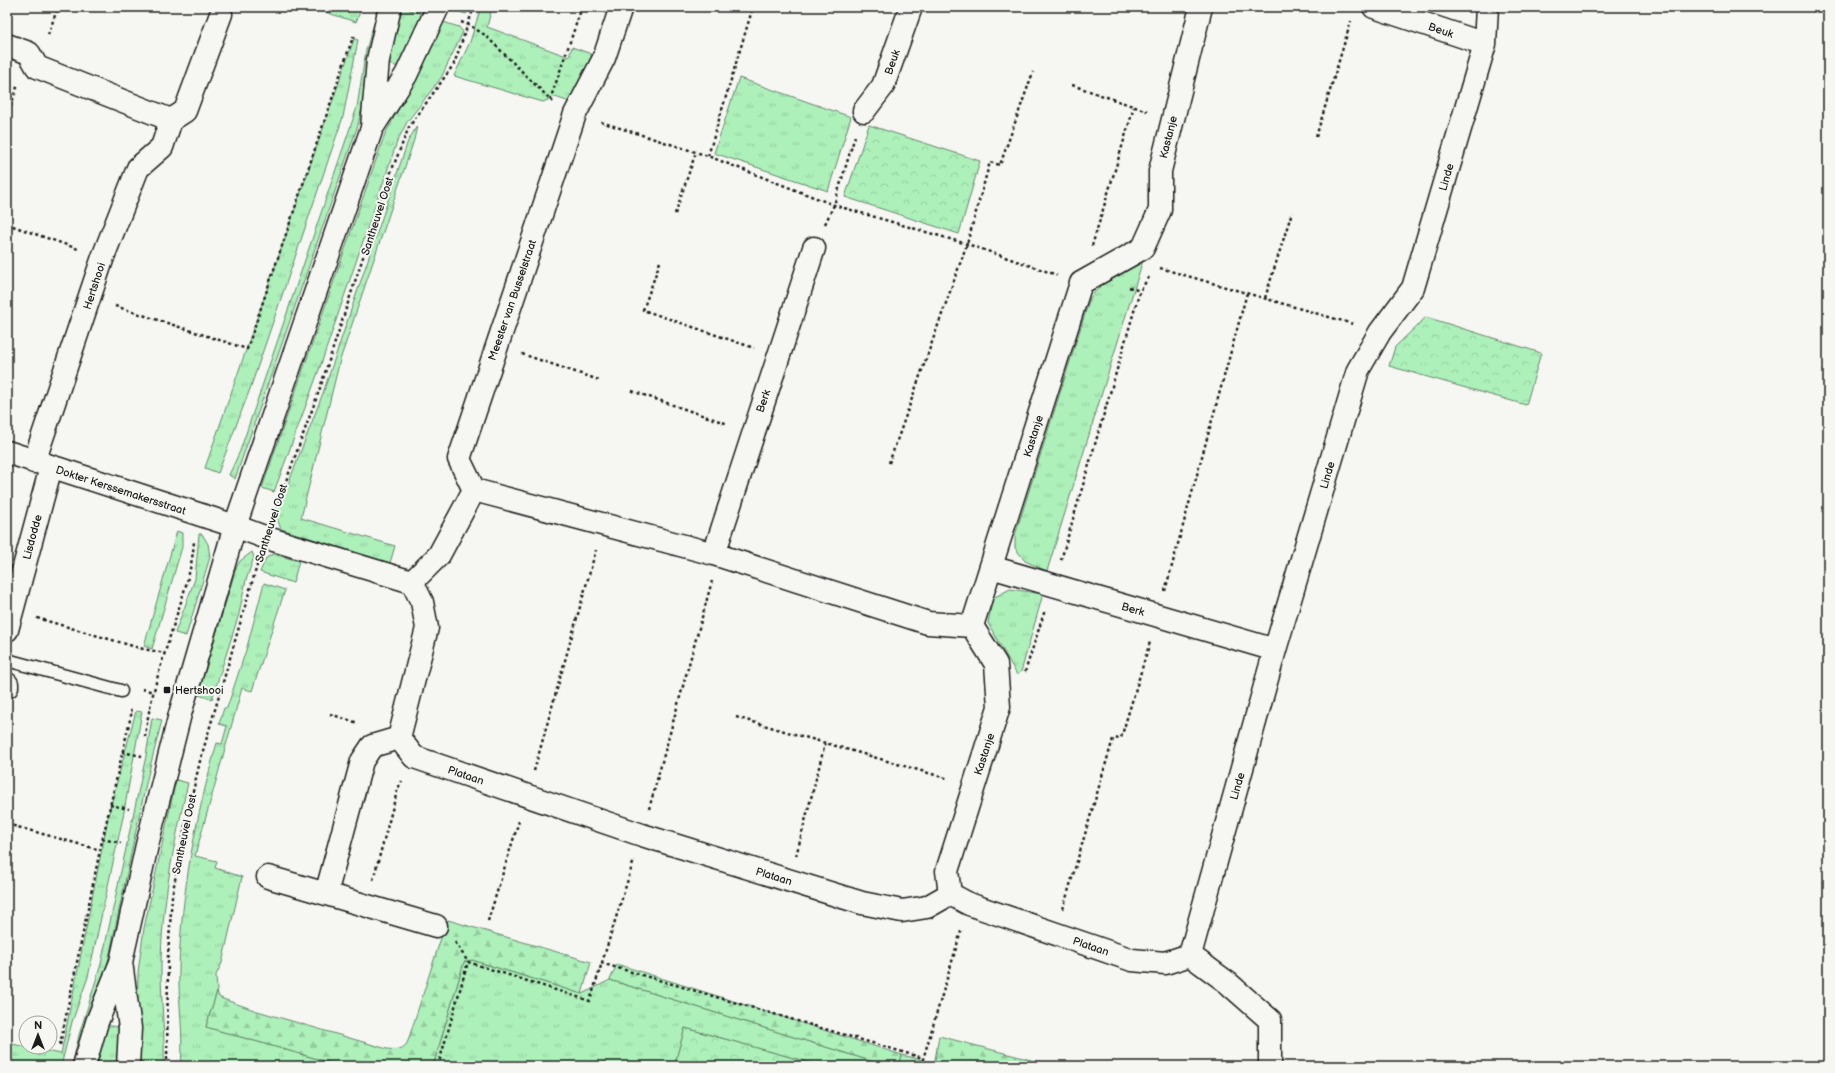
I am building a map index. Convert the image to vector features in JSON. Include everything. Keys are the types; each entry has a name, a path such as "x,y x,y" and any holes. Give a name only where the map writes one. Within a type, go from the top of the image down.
{"street":[{"path":"372,128 378,60 390,7"},
{"path":"84,1066 97,1022 120,962 147,845 180,714 235,526 372,128 406,75 438,7"},
{"name":"Meester van Busselstraat","path":"474,490 459,458 575,114 604,58 621,7"},
{"name":"Beuk","path":"864,111 883,86 911,7"},
{"name":"Kastanje","path":"1144,248 1160,210 1160,171 1201,7"},
{"name":"Beuk","path":"1374,7 1485,44"},
{"name":"Linde","path":"1190,955 1275,650 1358,370 1380,332 1413,288 1485,44 1487,7"},
{"path":"7,45 29,53 37,67 171,120 185,111 221,14"},
{"name":"Hertshooi","path":"42,465 104,257 138,168 162,147 171,120"},
{"name":"Berk","path":"714,554 814,248"},
{"path":"1081,283 1144,248"},
{"name":"Kastanje","path":"950,894 947,871 999,707 996,664 972,626 1081,283"},
{"name":"Dokter Kerssemakersstraat","path":"7,452 42,465 235,526"},
{"name":"Lisdodde","path":"9,620 42,465"},
{"path":"412,582 439,555 474,490 714,554 928,622 972,626"},
{"path":"235,526 267,538 412,582 422,602 427,628 398,738"},
{"name":"Berk","path":"991,567 1275,650"},
{"path":"398,738 414,757"},
{"path":"326,894 362,761 372,746 398,738"},
{"name":"Plataan","path":"414,757 642,835 862,903 902,911 927,907 950,894 969,904 1132,960 1165,963 1190,955"},
{"path":"268,877 436,926"},
{"path":"1190,955 1228,983 1270,1020 1270,1066"},
{"path":"120,962 130,1028 128,1066"}],"lane":[{"path":"7,660 121,691"}],"path":[{"name":"Santheuvel Oost","path":"167,1066 168,956 172,896 185,826 212,718 253,576 267,538 279,498 319,391 391,172 409,127 454,64 469,25 474,7"},
{"path":"550,100 582,7"},
{"path":"708,156 753,7"},
{"path":"1316,136 1352,15"},
{"path":"469,25 485,36 550,100 575,114 708,156 834,205 967,244 1081,283 1134,107 1072,84"},
{"path":"91,298 247,349 353,37 360,39"},
{"path":"889,464 967,244 990,162 1000,165 1033,72"},
{"path":"834,205 864,111"},
{"path":"675,214 696,152"},
{"path":"1265,298 1292,212"},
{"path":"7,224 104,257"},
{"path":"1144,248 1156,266 1380,332"},
{"path":"660,262 643,310 778,356"},
{"path":"998,689 1022,680 1053,585 1140,291 1156,266"},
{"path":"1056,934 1113,739 1121,738 1158,616 1247,293"},
{"path":"497,346 600,380"},
{"path":"632,391 753,433"},
{"path":"488,921 527,796 603,524"},
{"path":"438,1066 468,962 590,1002 642,835 711,585 714,554"},
{"path":"9,620 165,653"},
{"path":"59,1051 102,840 132,711 123,708 121,691"},
{"path":"206,717 212,718"},
{"path":"736,717 974,786"},
{"path":"789,881 825,744"},
{"path":"122,752 142,756"},
{"path":"366,906 398,788 414,757"},
{"path":"110,805 131,810"},
{"path":"7,824 100,850"},
{"path":"102,840 123,843"},
{"path":"921,1066 969,904"},
{"path":"601,963 923,1058"}],"green space":[{"path":"309,7 362,7 356,22"},
{"path":"379,7 384,7 358,125 235,479 229,475 240,451 357,107 366,50"},
{"path":"401,7 425,15 402,68 386,63"},
{"path":"445,7 470,7 466,14"},
{"path":"481,7 492,7 487,27 569,57 572,47 594,55 570,102 555,97 543,102 454,76 470,42"},
{"path":"440,21 459,27 463,32 441,78 407,122 397,142 320,367 274,492 262,488 385,134 414,81"},
{"path":"354,39 358,40 343,117 250,389 218,473 205,468"},
{"path":"739,78 851,117 828,191 714,153"},
{"path":"869,125 980,161 959,234 845,197"},
{"path":"417,126 414,140 340,360 301,518 395,546 390,563 281,529 276,516 323,393 408,141"},
{"path":"1143,260 1047,571 1025,561 1015,548 1015,535 1090,298 1107,280 1128,266"},
{"path":"1426,317 1541,353 1526,405 1389,366 1395,347"},
{"path":"177,531 182,533 182,547 152,649 144,646"},
{"path":"199,534 202,534 208,544 210,557 186,636 175,633 195,579"},
{"path":"252,552 254,557 246,580 239,614 212,699 198,695 236,568 240,561"},
{"path":"273,554 299,561 293,583 260,572 266,558"},
{"path":"264,583 285,590 252,691 242,688 195,856 217,861 215,868 242,877 222,963 216,975 217,991 206,1027 342,1066 181,1066 182,1042 179,969 180,940 186,883 196,827 209,771 217,743 222,744 227,726 219,724 224,708 227,708 247,647"},
{"path":"1010,589 1043,594 1021,672 1017,675 988,623 993,598"},
{"path":"136,711 142,712 123,817 88,977 72,1022 61,1066 31,1066 7,1061 7,1043 18,1045 18,1055 61,1054 110,808"},
{"path":"152,718 162,720 147,779 102,990 78,1066 72,1066 79,1035 101,964 146,756"},
{"path":"176,780 188,783 173,852 163,922 161,969 164,1066 136,1066 138,972 144,928"},
{"path":"448,920 591,962 582,994 472,960 464,962 433,1066 342,1066 206,1027 217,991 219,997 254,1010 387,1049 402,1048 408,1041"},
{"path":"472,960 582,994 610,980 887,1066 822,1066 685,1028 674,1066 433,1066 464,962"},
{"path":"617,964 902,1055 899,1066 887,1066 610,980"},
{"path":"105,1025 123,1028 120,1066 95,1066"},
{"path":"685,1028 822,1066 674,1066"},
{"path":"939,1036 1054,1066 934,1066"},
{"path":"902,1055 935,1063 934,1066 899,1066"}],"place":[{"name":"Hertshooi","path":"167,690"}]}
